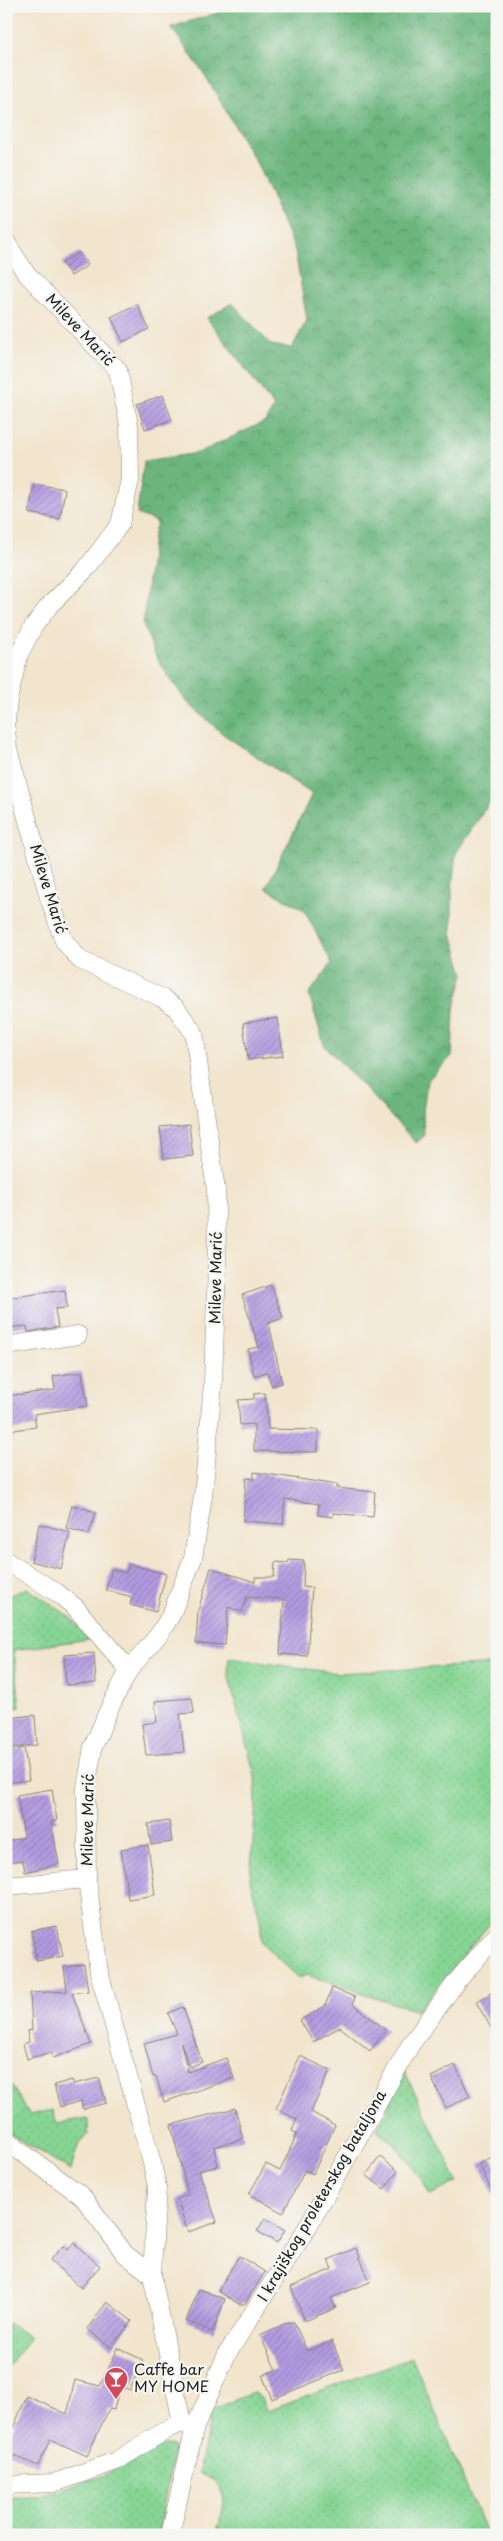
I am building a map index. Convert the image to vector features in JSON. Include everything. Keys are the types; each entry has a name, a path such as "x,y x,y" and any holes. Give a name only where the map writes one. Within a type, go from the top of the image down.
{"street":[{"name":"Mileve Marić","path":"6,242 25,272 118,370 128,425 130,480 120,524 86,569 49,606 33,627 19,654 13,676 6,721"},
{"name":"Mileve Marić","path":"6,730 8,749 51,906 64,941 80,960 162,998 176,1008 194,1033 202,1074 216,1190 217,1256 213,1383 203,1497 193,1558 182,1590 160,1633 129,1670 109,1709 92,1747 86,1788 87,1880 99,1972 145,2135 157,2188 152,2274 189,2425"},
{"path":"6,1346 78,1334"},
{"path":"6,1561 56,1592 76,1607 129,1670"},
{"name":"Mileve Marić","path":"6,1886 87,1880"},
{"name":"I krajiškog proleterskog bataljona","path":"170,2535 189,2425 227,2354 307,2228 411,2044 457,1981 497,1935"},
{"path":"6,2141 82,2196 125,2254 152,2274"},
{"path":"6,2485 54,2483 116,2461 161,2432 189,2425"}],"green space":[{"path":"240,6 497,6 497,791 456,853 452,889 452,934 464,974 454,1010 452,1056 427,1081 423,1112 424,1136 416,1143 324,1045 309,994 332,963 304,910 266,888 312,794 223,734 186,701 157,659 143,624 153,536 157,522 137,514 144,461 198,453 266,421 274,407 207,318 232,303 271,345 292,348 307,320 295,250 258,166 205,75 171,27"},
{"path":"27,1588 70,1617 90,1639 14,1650 20,1707 6,1709 6,1597"},
{"path":"229,1658 337,1673 497,1664 497,1915 417,2011 307,1975 299,1978 262,1943 260,1919 250,1880 256,1802 255,1776 228,1674"},
{"path":"405,2072 458,2182 430,2195 407,2159 377,2130"},
{"path":"6,2077 30,2115 52,2110 57,2123 88,2118 88,2135 79,2142 71,2170 6,2132"},
{"path":"6,2322 30,2337 7,2368 6,2367"},
{"path":"412,2357 487,2535 216,2535 222,2515 224,2498 218,2484 199,2473 212,2410 254,2392 261,2397 268,2411"},
{"path":"170,2445 174,2449 158,2535 6,2535 6,2497 36,2497 100,2477 162,2446"}],"building":[{"path":"79,252 88,265 71,276 62,263"},
{"path":"137,304 149,329 123,342 111,317"},
{"path":"163,395 172,420 145,429 137,404"},
{"path":"34,484 65,489 60,519 29,513"},
{"path":"278,1018 283,1056 248,1060 243,1023"},
{"path":"189,1124 193,1156 164,1159 160,1127"},
{"path":"271,1285 283,1318 269,1323 282,1383 272,1386 267,1372 254,1376 248,1349 259,1347 242,1295"},
{"path":"65,1290 67,1308 55,1309 58,1327 28,1332 27,1326 6,1328 6,1298"},
{"path":"82,1372 88,1406 34,1414 36,1427 6,1431 6,1396 55,1390 53,1376"},
{"path":"265,1393 268,1429 318,1430 318,1452 254,1451 254,1424 240,1425 238,1400 254,1399 254,1394"},
{"path":"254,1472 338,1485 337,1488 375,1492 373,1517 333,1513 333,1517 318,1515 319,1504 285,1499 283,1524 243,1521 246,1478 254,1479"},
{"path":"72,1505 96,1512 89,1534 66,1528"},
{"path":"39,1524 70,1532 61,1569 31,1561"},
{"path":"289,1560 304,1561 303,1587 312,1588 307,1656 280,1654 284,1599 247,1597 242,1612 228,1607 225,1645 196,1643 198,1611 211,1568 255,1582 255,1577 274,1577 275,1562 288,1563"},
{"path":"129,1564 166,1574 156,1612 130,1605 132,1597 106,1590 112,1569 126,1573"},
{"path":"94,1653 96,1683 66,1685 64,1655"},
{"path":"192,1698 194,1713 180,1714 184,1752 146,1755 142,1724 157,1722 155,1701"},
{"path":"35,1715 37,1745 10,1748 7,1718"},
{"path":"24,1748 29,1780 6,1783 6,1751"},
{"path":"52,1789 57,1821 51,1822 59,1864 25,1872 23,1860 6,1862 6,1842 24,1837 17,1795"},
{"path":"169,1821 172,1842 151,1845 148,1824"},
{"path":"148,1845 155,1895 128,1899 121,1849"},
{"path":"57,1926 63,1956 37,1961 31,1931"},
{"path":"84,1964 88,1991 72,1993 91,2044 53,2058 51,2052 27,2059 23,2044 29,2042 27,2031 32,2030 30,1993 67,1991 64,1967"},
{"path":"332,1988 355,1997 353,2004 386,2030 370,2051 340,2027 313,2042 300,2020 325,2006"},
{"path":"497,1989 497,2038 476,2002"},
{"path":"183,2007 202,2062 190,2067 181,2043 188,2072 226,2058 234,2078 164,2102 156,2076 153,2077 144,2043 177,2034 168,2013"},
{"path":"300,2056 330,2070 311,2112 335,2125 313,2174 305,2170 283,2213 249,2194 266,2164 280,2171 297,2134 292,2131 297,2119 276,2109"},
{"path":"455,2065 470,2096 446,2108 431,2077"},
{"path":"99,2078 106,2103 83,2109 81,2101 60,2107 54,2085 72,2080 74,2084"},
{"path":"235,2108 243,2139 214,2147 218,2166 199,2171 217,2222 188,2232 177,2199 188,2194 171,2125"},
{"path":"380,2157 398,2171 384,2189 366,2175"},
{"path":"492,2157 497,2167 497,2202 479,2164"},
{"path":"265,2218 285,2230 277,2243 257,2231"},
{"path":"74,2243 100,2266 81,2288 50,2260 63,2246 68,2250"},
{"path":"356,2248 370,2282 331,2298 336,2308 305,2321 291,2287 332,2269 328,2260"},
{"path":"239,2256 265,2272 245,2304 239,2304 218,2291"},
{"path":"199,2289 225,2299 213,2332 186,2321"},
{"path":"107,2302 132,2321 112,2348 87,2329"},
{"path":"288,2322 294,2322 307,2351 332,2341 344,2370 272,2399 262,2375 276,2370 260,2335"},
{"path":"118,2348 143,2360 130,2390 120,2385 114,2410 109,2409 87,2456 50,2439 38,2466 6,2452 6,2434 10,2435 27,2396 67,2414 75,2380 100,2386"}],"place":[{"name":"Caffe bar MY HOME","path":"116,2400"}]}
